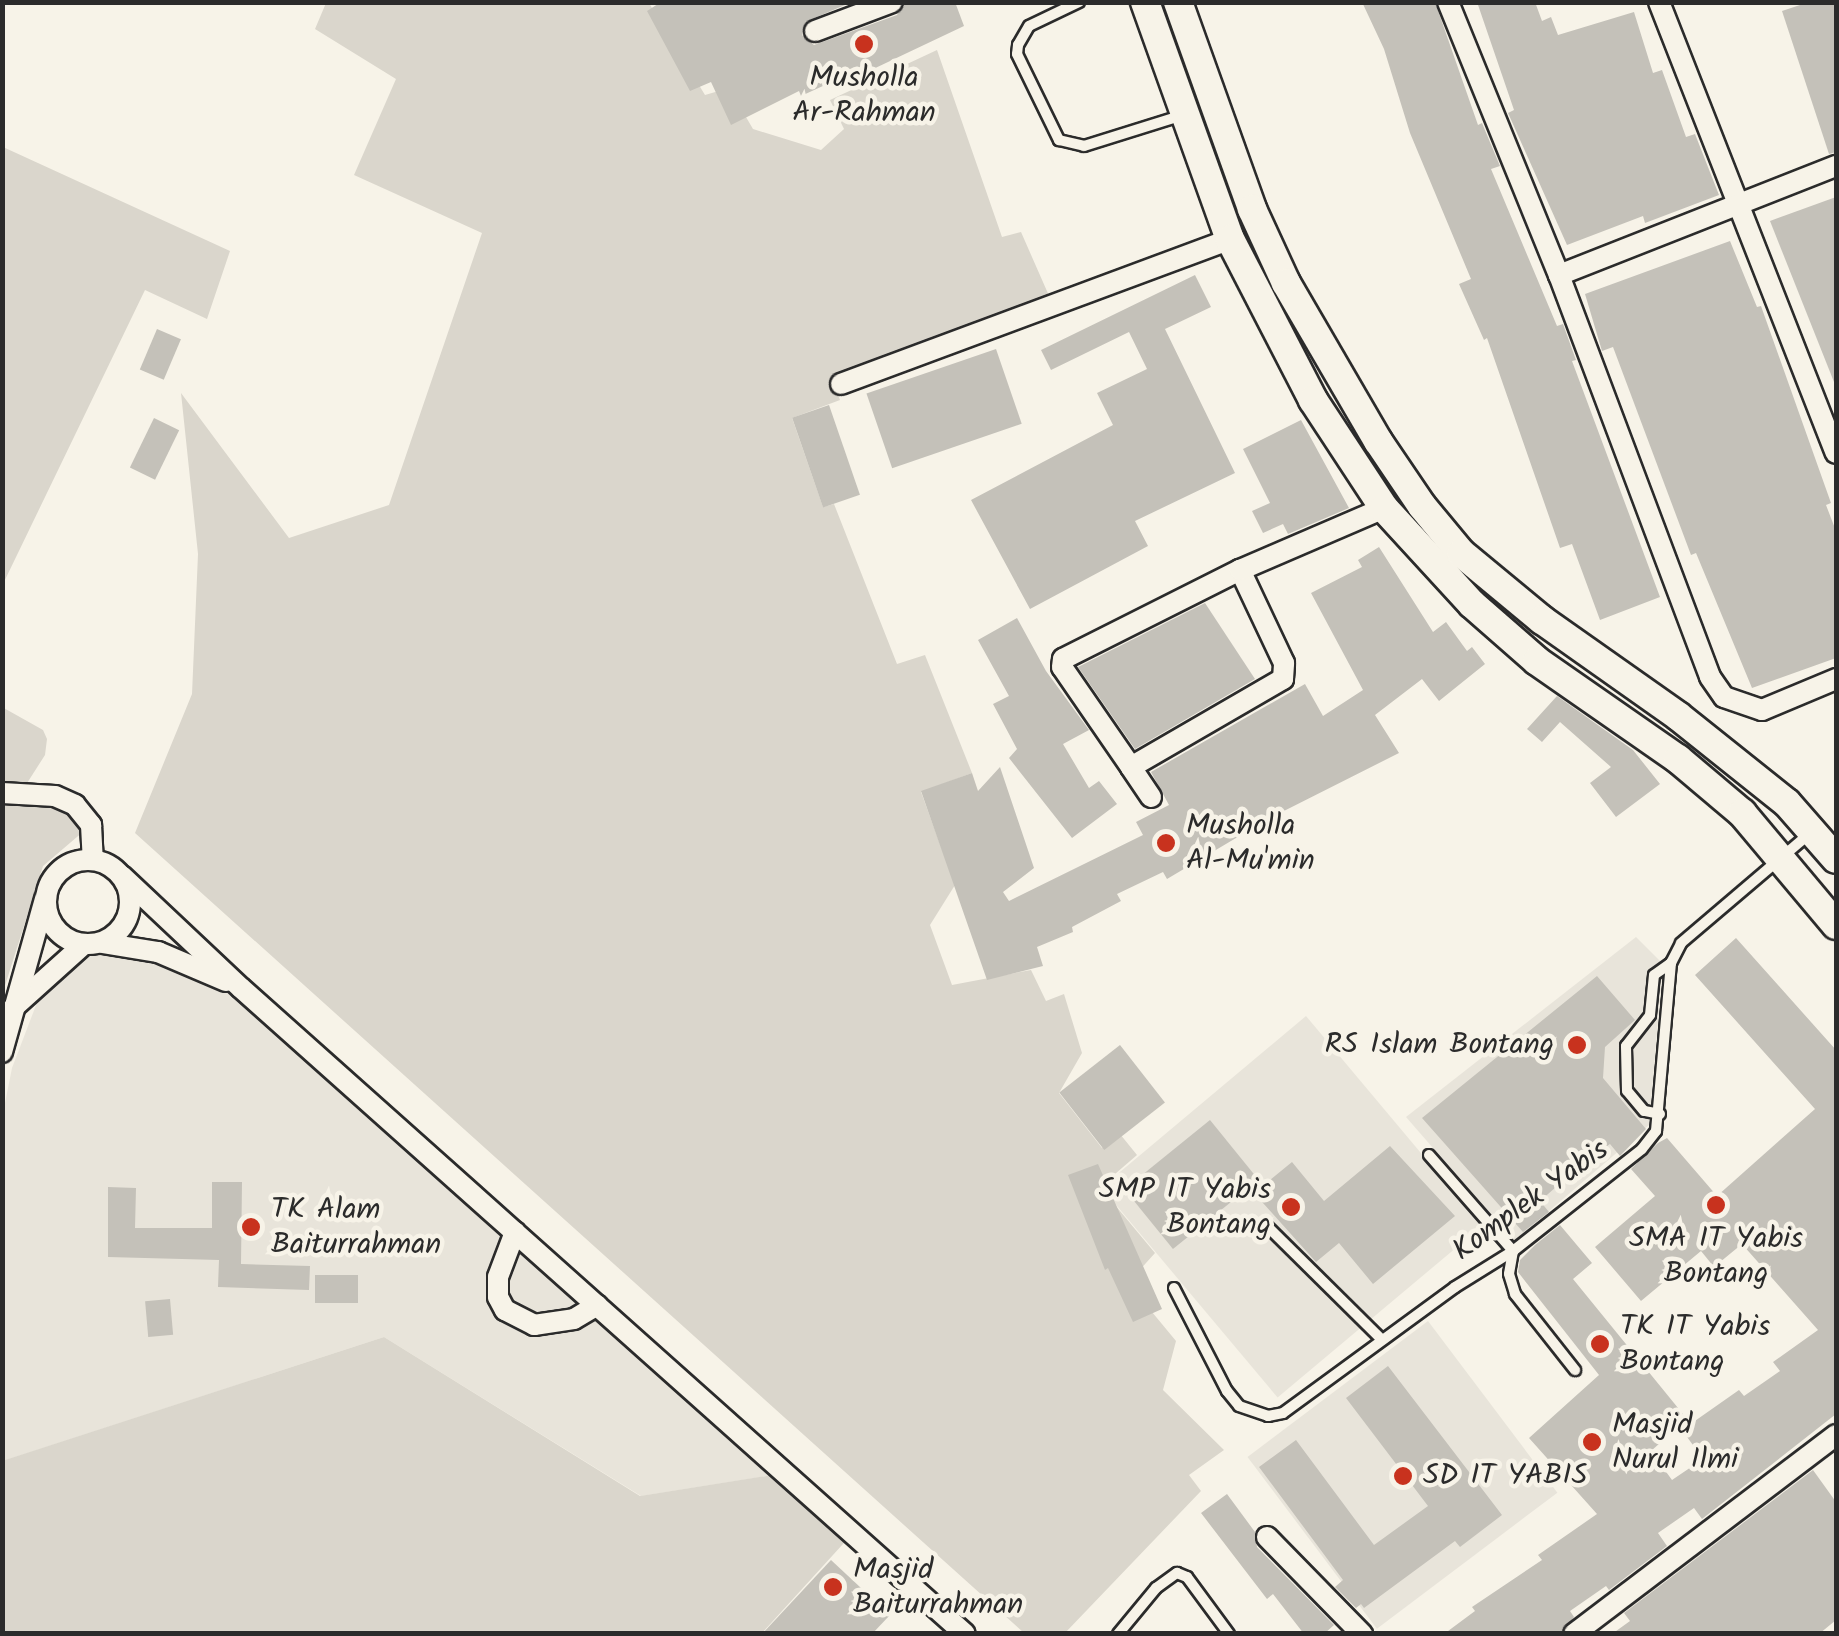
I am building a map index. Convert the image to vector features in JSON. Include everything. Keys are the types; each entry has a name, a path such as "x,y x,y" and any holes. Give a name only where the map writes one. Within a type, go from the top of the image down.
{"main road":[{"path":"1144,2 1230,240 1313,400 1384,508 1537,661 1678,759 1742,813 1836,924"},
{"path":"1178,2 1252,209 1286,283 1344,385 1422,506 1461,553 1542,620 1678,716 1756,778 1836,859"},
{"path":"1286,350 1318,337"},
{"path":"1313,400 1344,385"}],"street":[{"path":"815,31 892,2"},
{"path":"1448,2 1559,275 1710,677 1724,697 1762,710 1836,679"},
{"path":"1659,2 1836,453"},
{"path":"1559,275 1836,166"},
{"path":"841,384 1230,240"},
{"path":"1151,797 1062,667 1063,659 1240,570 1384,508"},
{"path":"1130,767 1283,679 1284,664 1240,570"},
{"path":"2,794 55,796 75,805 91,825 93,860"},
{"path":"4,1038 46,896 62,868 93,860 122,876 241,988 964,1634"},
{"path":"14,1007 91,944 126,923 130,890 122,876"},
{"path":"46,896 54,928 91,944 158,952 241,988"},
{"path":"515,1232 498,1277 498,1296 505,1310 534,1324 574,1319 597,1306"},
{"path":"1574,1634 1836,1435"},
{"path":"1267,1537 1362,1634"}],"lane":[{"path":"1079,2 1029,26 1018,45 1017,54 1059,140 1084,146 1184,115"},
{"path":"1660,1114 1644,1111 1626,1091 1626,1046 1650,1015 1654,976 1671,963 1681,943 1812,831"},
{"name":"Komplek Yabis","path":"1174,1288 1226,1391 1239,1406 1255,1414 1283,1413 1381,1339 1513,1251 1642,1150 1656,1131 1660,1114 1671,963"},
{"path":"1429,1156 1513,1251 1509,1274 1515,1294 1575,1370"},
{"path":"1267,1226 1381,1339"},
{"path":"1118,1634 1156,1588 1178,1573 1187,1577 1222,1631"}],"shaded area":[{"path":"326,3 649,3 705,95 729,88 753,129 821,150 844,129 830,100 937,50 1002,237 1021,232 1050,298 832,378 840,400 792,418 823,507 834,504 897,664 925,655 972,773 921,792 955,885 930,925 952,985 1031,970 1046,1001 1064,994 1082,1053 1059,1093 1102,1148 1120,1134 1137,1155 1100,1187 1155,1253 1128,1283 1176,1341 1163,1390 1224,1450 1189,1475 1201,1491 1065,1633 1024,1633 135,833 192,694 198,554 181,393 289,538 389,505 482,233 354,175 396,79 315,29"},
{"path":"3,147 230,251 207,319 145,290 3,584"},
{"path":"2,707 43,730 47,739 45,755 22,791 55,796 91,825 43,866 3,992"},
{"name":"RS Islam Bontang","path":"1636,937 1663,964 1649,1125 1514,1241 1406,1117"},
{"name":"TK Alam Baiturrahman","path":"125,945 227,990 779,1474 641,1496 384,1337 3,1461 2,1118 12,1068 38,1000 88,957"},
{"name":"SMP IT Yabis Bontang","path":"1306,1016 1482,1226 1278,1398 1101,1188"},
{"name":"SD IT YABIS","path":"1428,1321 1557,1493 1377,1629 1248,1457"},
{"path":"384,1337 640,1496 779,1474 853,1533 762,1633 3,1633 2,1461"}],"building":[{"path":"661,2 852,2 805,22 802,35 814,45 897,15 906,2 955,2 964,26 850,80 847,75 801,96 799,91 731,125 711,82 690,91 647,11"},
{"path":"1362,2 1435,2 1478,125 1482,123 1500,166 1491,169 1557,326 1563,324 1576,360 1572,361 1660,597 1600,620 1572,544 1560,548 1487,338 1484,340 1459,284 1471,279 1410,133 1384,49"},
{"path":"1477,2 1535,2 1542,21 1551,17 1558,35 1634,12 1653,73 1662,70 1686,137 1695,134 1719,195 1645,223 1643,216 1567,245 1508,113 1514,110"},
{"path":"1809,2 1836,2 1836,152 1829,154 1782,11"},
{"path":"1836,197 1836,382 1834,382 1770,221"},
{"path":"1730,241 1757,307 1761,306 1831,503 1826,505 1836,531 1836,658 1752,688 1696,553 1691,555 1613,347 1602,351 1585,294"},
{"path":"1195,275 1211,307 1165,329 1235,473 1135,521 1148,546 1030,609 971,500 1113,425 1097,393 1147,369 1129,332 1051,370 1041,350"},
{"path":"157,329 181,339 164,380 140,370"},
{"path":"996,349 1022,424 892,468 866,394"},
{"path":"829,405 860,495 823,508 792,418"},
{"path":"154,418 179,430 155,480 130,467"},
{"path":"1301,420 1349,508 1288,534 1283,524 1263,533 1252,511 1270,503 1243,449"},
{"path":"1379,547 1433,632 1446,622 1467,651 1472,647 1485,664 1439,701 1422,679 1375,715 1399,753 1268,819 1167,879 1163,872 1117,894 1121,901 1072,927 1073,932 1037,947 1043,966 987,980 921,791 972,773 978,791 1000,767 1034,868 1003,892 1009,901 1143,835 1136,822 1169,805 1151,772 1305,684 1323,716 1363,690 1311,593 1362,567 1358,560"},
{"path":"1205,603 1255,679 1135,749 1078,667"},
{"path":"1017,618 1046,671 1089,730 1063,744 1089,788 1099,781 1117,804 1072,838 1009,758 1017,749 993,704 1009,696 978,640"},
{"path":"1557,696 1633,750 1660,784 1616,817 1590,783 1611,767 1560,722 1542,742 1527,729"},
{"path":"1736,938 1836,1050 1836,1414 1702,1519 1694,1508 1658,1533 1667,1546 1609,1590 1606,1586 1570,1611 1574,1617 1561,1634 1444,1634 1475,1611 1472,1607 1542,1560 1538,1555 1597,1514 1529,1438 1599,1375 1518,1272 1520,1260 1535,1245 1560,1225 1592,1263 1573,1279 1687,1419 1651,1451 1672,1480 1703,1459 1682,1430 1739,1390 1744,1396 1780,1371 1773,1362 1818,1330 1742,1244 1714,1267 1701,1251 1641,1301 1595,1247 1655,1196 1631,1169 1658,1143 1667,1138 1717,1196 1815,1109 1695,975"},
{"name":"RS Islam Bontang","path":"1597,976 1635,1020 1605,1047 1603,1078 1646,1129 1620,1156 1610,1144 1587,1160 1540,1201 1549,1212 1523,1232 1422,1118"},
{"path":"1120,1045 1165,1103 1104,1150 1059,1092"},
{"path":"1210,1120 1258,1180 1173,1249 1125,1189"},
{"path":"1390,1146 1455,1216 1373,1284 1339,1243 1316,1262 1254,1193 1292,1162 1324,1201"},
{"path":"1098,1164 1162,1309 1133,1322 1108,1268 1105,1270 1068,1175"},
{"path":"212,1182 242,1182 241,1264 310,1266 309,1290 218,1287 219,1260 108,1257 108,1187 136,1188 135,1228 212,1228"},
{"path":"315,1275 358,1275 358,1303 315,1303"},
{"path":"170,1299 173,1335 148,1337 145,1301"},
{"path":"1388,1366 1502,1515 1460,1547 1455,1541 1364,1608 1361,1604 1356,1608 1335,1587 1343,1580 1259,1467 1296,1440 1374,1545 1428,1506 1346,1398"},
{"path":"1813,1470 1836,1502 1836,1620 1819,1634 1612,1634 1630,1621 1624,1613"},
{"path":"1227,1494 1255,1532 1257,1547 1334,1625 1324,1634 1304,1634 1273,1594 1267,1599 1201,1513"},
{"name":"Masjid Baiturrahman","path":"831,1560 890,1615 872,1634 762,1634"}],"place":[{"name":"Musholla Ar-Rahman","path":"864,44"},
{"name":"Musholla Al-Mu'min","path":"1166,843"},
{"name":"RS Islam Bontang","path":"1577,1045"},
{"name":"SMA IT Yabis Bontang","path":"1716,1205"},
{"name":"SMP IT Yabis Bontang","path":"1291,1207"},
{"name":"TK Alam Baiturrahman","path":"251,1227"},
{"name":"TK IT Yabis Bontang","path":"1600,1344"},
{"name":"Masjid Nurul Ilmi","path":"1592,1442"},
{"name":"SD IT YABIS","path":"1403,1476"},
{"name":"Masjid Baiturrahman","path":"833,1587"}]}
